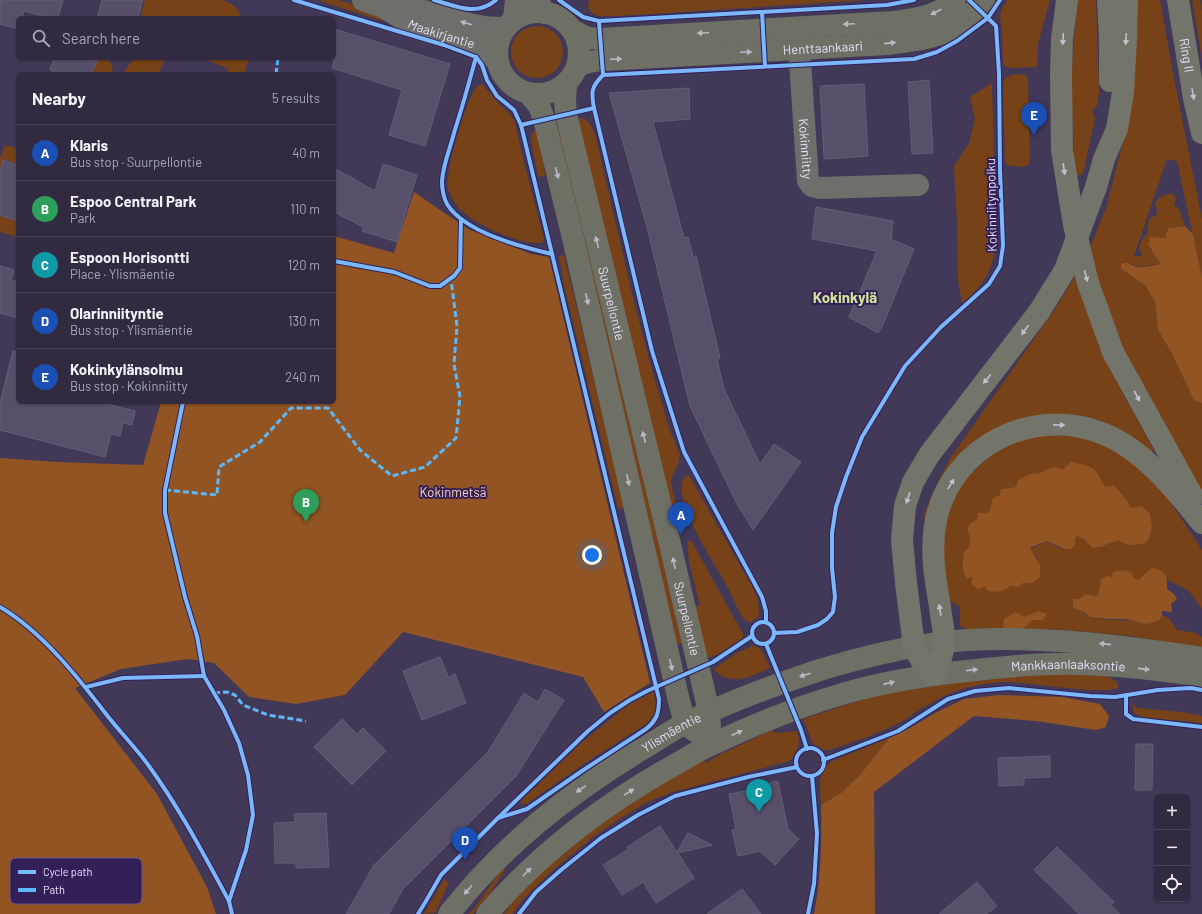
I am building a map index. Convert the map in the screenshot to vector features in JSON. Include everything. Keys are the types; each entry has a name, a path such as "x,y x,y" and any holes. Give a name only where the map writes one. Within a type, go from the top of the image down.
{"highway":[{"path":"1066,0 1062,38 1061,74 1062,150 1074,225 1088,283 1113,352 1186,486 1202,511"},
{"path":"1104,159 1110,92 1108,0"},
{"path":"1127,0 1123,92 1117,129 1104,159 1096,187 1065,270 1039,312 929,455 913,482 905,506 902,540 914,646 923,664 934,675 940,662 944,642 932,544 936,520 942,499 963,466 979,450 996,439 1016,431 1037,426 1058,424 1082,427 1105,434 1125,446 1148,463 1179,495 1202,523"},
{"name":"Ring II","path":"1178,0 1194,98 1202,133"}],"main road":[{"name":"Henttaankaari","path":"576,32 588,38 600,39 894,22 916,19 933,14 955,0"},
{"name":"Henttaankaari","path":"578,66 589,62 602,60 887,44 920,40 951,30 966,19 984,0"},
{"path":"541,6 567,23 576,32 580,44 578,66 566,84 555,91 543,95 529,94 517,89 509,82 502,73 498,62 497,48 500,37 511,15 528,14 541,6"},
{"name":"Suurpellontie","path":"566,84 566,114 709,712 711,744"},
{"name":"Suurpellontie","path":"529,94 539,106 544,119 685,723"},
{"name":"Mankkaanlaaksontie","path":"944,642 984,640 1082,642 1202,658"},
{"name":"Ylismäentie","path":"449,914 464,894 488,868 531,827 563,802 619,763 685,723 754,693 793,679 842,664 914,646 944,642"},
{"name":"Mankkaanlaaksontie","path":"934,675 1036,665 1079,664 1126,667 1202,676"},
{"path":"487,914 534,865 576,829 615,801 656,775 711,744 764,721 804,706 851,692 906,679 934,675"},
{"path":"685,723 711,744"}],"street":[{"name":"Maakirjantie","path":"373,3 418,9 476,26 489,28 511,15"},
{"name":"Maakirjantie","path":"373,3 413,24 472,43 487,50 498,62"},
{"name":"Kokinniitty","path":"798,27 808,181 812,186 819,188 918,185"}],"shaded area":[{"path":"145,0 221,0 234,6 240,16 141,16"},
{"path":"338,0 385,15 383,21 320,1"},
{"path":"589,0 867,0 599,16 593,14 588,8"},
{"path":"1007,0 1050,0 1038,44 1037,67 1010,68 1003,65 1002,30 1000,18 1001,11"},
{"path":"1077,0 1096,0 1099,92 1097,106 1092,111 1095,118 1083,174 1075,176 1071,81"},
{"path":"1136,0 1160,0 1202,219 1202,278 1177,161 1167,159 1134,256 1142,256 1139,247 1147,234 1149,218 1156,216 1157,209 1155,203 1160,197 1171,193 1176,198 1174,205 1179,208 1185,226 1168,228 1165,238 1148,246 1161,264 1137,267 1132,264 1121,269 1145,285 1155,302 1158,330 1171,352 1194,400 1202,403 1202,494 1136,380 1109,318 1089,250 1106,208 1125,135"},
{"path":"1192,0 1200,0 1202,12 1202,59"},
{"path":"532,26 542,26 551,30 559,38 563,47 563,57 559,66 551,74 542,78 532,78 523,74 515,66 511,57 511,47 515,38 523,30"},
{"path":"92,60 108,60 112,64 112,72 93,72 97,62"},
{"path":"134,60 164,60 160,72 124,72"},
{"path":"206,60 251,60 247,63 245,72 228,72 227,68"},
{"path":"1018,74 1026,75 1028,78 1030,164 1018,167 1005,164 1003,82 1007,77"},
{"path":"992,83 996,235 994,256 984,281 962,303 958,280 954,166 969,143 975,119 970,97"},
{"path":"482,84 498,103 510,114 515,122 544,239 542,243 522,241 487,228 468,216 459,208 448,189 449,169 461,123 471,96 475,89"},
{"path":"582,118 590,124 596,138 632,294 650,363 670,431 680,454 679,462 672,476 671,483 682,523 682,527 680,529 677,529 578,122 579,119"},
{"path":"560,129 587,236 682,643 677,644 553,131"},
{"path":"536,130 541,145 545,176 538,177 531,140 532,134"},
{"path":"5,145 16,148 16,163 3,159 0,169 0,158"},
{"path":"0,216 16,221 16,236 0,232"},
{"path":"564,255 622,497 624,507 622,509 618,508 565,289 559,257"},
{"path":"1077,273 1116,381 1154,450 1151,453 1126,433 1102,421 1078,415 1053,414 1026,417 1002,425 982,437 927,519 923,518 929,502 951,457 1055,309"},
{"path":"1037,434 1082,437 1104,444 1122,454 1145,473 1167,497 1202,550 1202,609 1189,591 1168,580 1165,575 1147,570 1138,580 1130,577 1101,579 1098,596 1089,594 1078,610 1088,616 1098,619 1160,620 1162,615 1169,618 1177,630 1196,633 1202,637 1202,649 1132,636 1055,629 1016,630 1032,620 1039,611 1024,617 1008,629 971,631 960,626 960,607 949,600 941,553 948,508 968,476 998,449","holes":["1053,467 1099,476 1105,488 1114,485 1131,508 1150,514 1152,527 1149,538 1128,545 1119,541 1109,543 1102,547 1093,548 1084,539 1077,536 1075,539 1075,546 1068,549 1057,547 1046,541 1034,548 1030,548 1037,558 1029,584 1024,582 1015,587 985,586 973,580 973,577 970,577 964,552 969,547 971,523 977,520 978,513 988,513 999,496 1001,489 1016,487 1030,474 1040,473"]},
{"path":"687,475 690,477 754,590 758,600 759,616 751,622 743,618 691,521 682,492 682,482"},
{"path":"691,540 743,634 743,638 718,654 708,658 705,655 695,607 700,606 689,562 687,542"},
{"path":"754,645 762,651 770,668 749,677 735,679 722,676 715,671 714,669 737,653"},
{"path":"1104,674 1117,682 1119,687 1112,690 1083,690 1002,682 957,690 941,697 901,722 862,739 826,751 813,744 803,719 867,698 925,686 1030,675"},
{"path":"654,691 656,705 654,715 646,724 591,759 526,804 520,804 521,801 580,744 628,705"},
{"path":"1133,703 1137,708 1182,712 1202,716 1202,723 1142,717 1134,712"},
{"path":"772,730 776,733 797,731 799,740 798,746 791,760 673,792 647,802 593,837 554,869 524,898 512,914 504,914 512,903 540,874 602,822 704,760 706,763 717,756"},
{"path":"889,738 860,775 841,793 821,805 821,775 823,770 832,761"},
{"path":"503,867 505,870 489,895 473,914 469,914 479,902"},
{"path":"444,879 449,883 435,913 424,914"}],"green space":[{"name":"Kokinmetsä","path":"414,192 468,229 531,254 549,257 650,683 604,712 583,677 403,632 345,695 296,704 249,697 214,663 188,659 121,669 75,688 157,794 207,887 216,914 0,914 0,458 143,465 160,404 336,404 336,237 394,253"},
{"path":"1185,226 1193,234 1202,278 1202,403 1194,400 1171,352 1158,330 1155,302 1145,285 1121,269 1121,264 1125,263 1137,267 1161,264 1148,245 1150,237 1165,238 1168,228"},
{"path":"1071,462 1093,468 1105,487 1114,485 1131,508 1142,506 1150,514 1152,527 1149,538 1144,544 1128,545 1119,541 1109,543 1102,547 1093,548 1084,539 1077,536 1075,539 1075,546 1071,549 1065,549 1046,541 1030,548 1040,565 1040,576 1035,581 1023,583 1019,587 1010,586 999,592 987,591 985,586 979,589 974,587 971,583 973,577 967,578 965,575 963,562 964,552 969,547 970,537 967,528 971,523 977,520 978,513 988,513 994,497 999,496 1001,489 1016,487 1017,481 1030,474 1040,473 1053,467 1064,469"},
{"path":"1153,568 1161,571 1165,575 1167,589 1174,594 1177,599 1171,604 1172,612 1162,611 1160,620 1147,624 1125,619 1090,617 1084,612 1073,607 1073,599 1080,599 1087,594 1098,596 1101,579 1107,576 1112,577 1113,572 1122,570 1131,572 1133,577 1138,580"},
{"path":"1039,611 1047,614 1043,620 1032,620 1029,624 1019,629 1012,630 1003,628 1004,619 1016,612 1024,617"},
{"path":"999,695 1063,697 1100,704 1109,716 1106,727 1096,730 1036,721 974,716 874,792 875,914 814,914 820,860 821,805 841,793 860,775 889,738 964,699"}],"building":[{"path":"0,0 63,0 59,16 43,16 24,11 23,16 16,16 16,28 0,24"},
{"path":"102,0 143,0 139,16 98,16"},
{"path":"336,30 450,64 425,146 389,135 402,90 332,68 334,61 336,60"},
{"path":"53,60 97,61 93,72 55,72 50,70"},
{"path":"929,80 933,153 912,154 908,82"},
{"path":"864,84 868,156 824,159 820,86"},
{"path":"689,88 690,119 653,122 684,238 688,237 693,257 696,256 720,358 717,359 724,389 760,464 774,444 801,462 753,530 737,504 690,406 647,227 609,93"},
{"path":"3,160 16,164 16,220 0,215 0,171"},
{"path":"383,164 417,175 397,242 362,231 363,227 336,213 336,169 375,191"},
{"path":"816,207 893,221 891,239 914,249 883,325 878,333 849,317 877,251 812,239"},
{"path":"0,266 14,270 11,280 16,281 16,317 0,313"},
{"path":"13,351 16,351 16,404 107,404 135,411 132,425 123,423 120,436 111,434 105,457 0,430 0,403"},
{"path":"440,657 448,677 455,674 466,703 422,720 403,671"},
{"path":"545,689 564,700 516,776 403,889 389,914 346,914 374,865 488,752 524,693 538,702"},
{"path":"342,719 357,734 363,728 386,751 352,785 314,747"},
{"path":"1136,744 1153,744 1152,790 1135,790"},
{"path":"1050,756 1050,777 1024,778 1024,785 999,786 998,758"},
{"path":"778,781 788,829 799,839 775,865 760,851 738,856 732,830 736,829 729,794 756,789 755,786"},
{"path":"326,813 329,867 296,868 296,863 275,863 274,823 295,822 294,814"},
{"path":"660,826 677,852 688,833 712,845 678,853 694,878 656,903 643,882 622,895 603,865 629,849 627,847"},
{"path":"1057,847 1114,902 1110,905 1120,914 1079,914 1034,870"},
{"path":"977,882 997,906 986,914 939,914"},
{"path":"742,889 761,914 707,914"}],"marked path":[{"path":"276,72 278,60"},
{"path":"165,490 217,495 219,467 260,442 291,408 328,408 360,450 392,476 425,467 456,438 460,397 454,364 457,326 451,279"},
{"path":"214,693 227,692 235,695 243,705 268,715 306,721"}],"cycle path":[{"path":"294,0 444,45 476,57 482,65 487,80 497,96 514,110 521,125 659,704 655,719 646,729 527,809 498,818"},
{"path":"434,0 466,9 481,8 496,0"},
{"path":"559,0 583,17 599,21 887,5 914,0"},
{"name":"Kokinniitynpolku","path":"774,633 797,632 818,625 827,619 833,612 835,597 832,568 832,533 836,507 862,437 905,366 941,327 989,284 1000,266 1003,246 1000,170 999,73 996,26 969,0"},
{"path":"766,622 766,611 762,597 684,452 652,351 594,108 592,98 594,86 603,75 914,59 937,52 957,41 988,18 1000,0"},
{"path":"762,12 765,66"},
{"path":"599,21 603,75"},
{"path":"476,57 463,105 446,158 442,177 443,194 447,204 455,214 466,223 494,237 552,254"},
{"path":"521,125 594,108"},
{"path":"336,261 394,272 430,286 440,286 454,276 460,268 461,219"},
{"path":"183,404 165,490 165,513 185,597 197,636 204,676 224,710 239,743 248,775 253,815 246,850 229,901"},
{"path":"0,607 30,628 58,655 111,721 144,759 191,832 229,901 232,914"},
{"path":"763,622 771,625 774,633 771,641 763,644 755,641 752,633 755,625 763,622"},
{"path":"418,914 441,875 588,731 610,713 630,700 713,662 752,636"},
{"path":"766,644 801,730 807,749"},
{"path":"86,687 123,678 204,676"},
{"path":"823,760 898,731 948,699 975,691 1009,688 1115,697 1158,690 1191,688 1202,690"},
{"path":"1126,695 1126,714 1133,719 1202,727"},
{"path":"810,748 820,752 824,762 820,772 810,776 800,772 796,762 800,752 810,748"},
{"path":"519,914 536,892 561,870 601,838 638,815 675,796 748,777 797,767"},
{"path":"808,914 814,884 817,834 812,776"}],"place":[{"name":"Kokinkylänsolmu","path":"1034,135"},
{"name":"Espoo Central Park","path":"306,522"},
{"name":"Klaris","path":"681,535"},
{"name":"Espoon Horisontti","path":"759,812"},
{"name":"Olarinniityntie","path":"465,860"}],"district":[{"name":"Kokinkylä","path":"845,297"}]}
